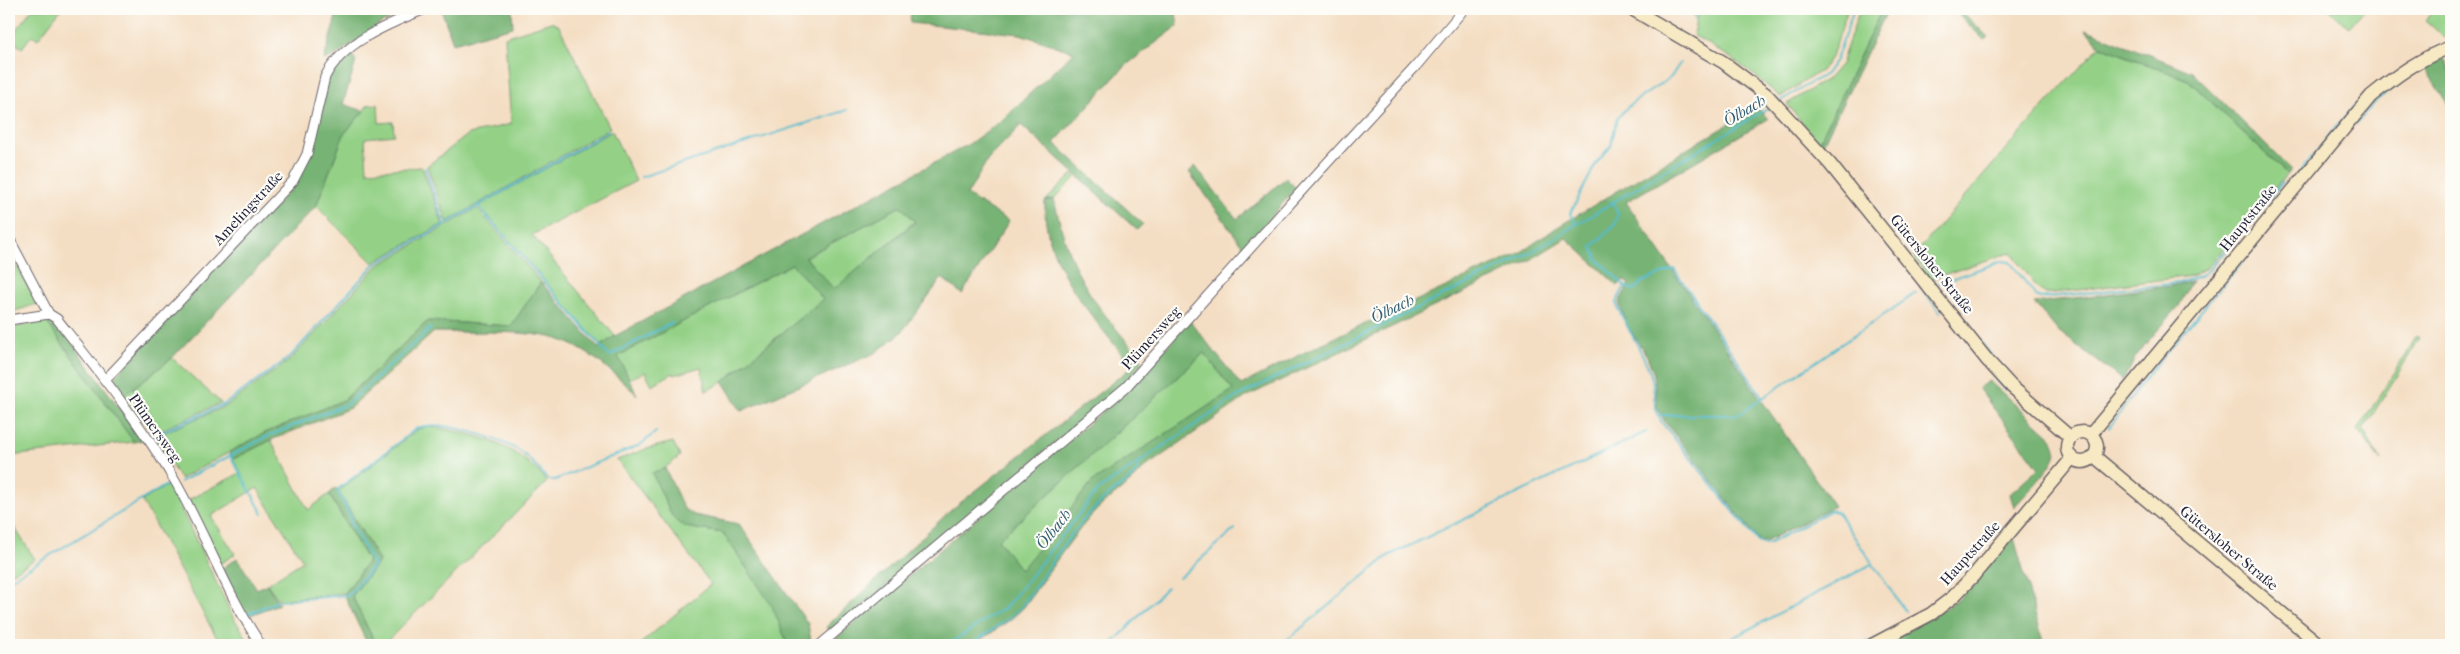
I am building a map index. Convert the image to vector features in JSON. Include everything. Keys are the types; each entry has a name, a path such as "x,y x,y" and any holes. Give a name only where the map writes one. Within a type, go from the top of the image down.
{"main road":[{"name":"Gütersloher Straße","path":"1632,9 1723,62 1775,104 1830,164 1988,361 2012,387 2070,437"},
{"name":"Hauptstraße","path":"2091,434 2371,96 2398,74 2418,62 2451,47"},
{"path":"2080,431 2091,434 2097,445 2094,456 2083,462 2072,458 2067,445 2070,437 2080,431"},
{"name":"Gütersloher Straße","path":"2094,456 2320,645"},
{"name":"Hauptstraße","path":"1872,645 1931,614 1953,597 1974,575 2072,458"}],"street":[{"name":"Amelingstraße","path":"105,380 293,181 307,154 325,77 339,56 382,27 425,9"},
{"name":"Plümersweg","path":"820,645 1126,387 1416,66 1464,9"},
{"name":"Plümersweg","path":"9,238 48,314 57,319 105,380 174,480 240,614 261,645"},
{"path":"9,320 48,314"}],"green space":[{"path":"32,9 61,9 38,39 32,35 22,48 9,39"},
{"path":"338,9 417,9 381,23 338,54 324,60"},
{"path":"441,9 512,9 513,27 453,43"},
{"path":"911,9 1180,9 1176,13 1178,26 1125,66 1054,143 1143,224 1137,230 1021,125 988,159 967,195 1009,221 962,294 942,278 901,333 875,353 741,411 723,382 823,299 792,264 618,356 637,395 595,359 571,344 558,339 518,333 434,332 350,408 271,440 233,459 229,452 265,433 344,400 428,321 511,326 541,282 598,348 615,336 969,144 1002,120 1074,52 1020,34 910,23","holes":["901,206 915,222 834,289 805,257"]},
{"path":"1698,9 1848,9 1832,56 1822,70 1780,97 1738,63 1693,35"},
{"path":"1860,9 1882,9 1819,143 1787,104 1829,78 1841,64"},
{"path":"1882,9 1888,9 1822,146 1819,143"},
{"path":"1953,9 1959,9 1988,37 1984,40"},
{"path":"2328,9 2365,9 2349,27"},
{"path":"2428,9 2451,9 2451,35 2445,38 2425,20 2432,12"},
{"path":"551,22 559,26 610,128 447,222 427,166 469,134 511,124 505,37"},
{"path":"2085,29 2192,72 2291,170 2287,174 2188,80 2100,46"},
{"path":"2100,46 2188,80 2287,174 2208,267 2191,276 2046,294 2038,289 2011,252 1931,279 1913,256 2045,105"},
{"path":"350,52 356,61 343,104 364,111 344,134 316,206 172,358 123,396 113,384 115,376 296,183 310,154 328,77 333,68"},
{"path":"2444,58 2451,72 2451,109 2424,68"},
{"path":"378,104 379,123 393,122 394,135 365,138 367,171 422,167 443,224 373,263 316,206 344,134 368,105"},
{"path":"1757,107 1768,119 1626,202 1834,506 1767,541 1761,542 1756,537 1665,422 1657,407 1654,374 1647,356 1627,325 1619,303 1629,284 1623,280 1618,286 1566,238 1527,262 1246,397 1144,468 1103,504 1090,517 1056,561 1024,607 1011,619 974,645 828,645 1129,389 1190,321 1241,385 1319,345 1520,253 1556,228","holes":["1204,353 1233,390 1092,482 1021,570 998,540"]},
{"path":"612,131 636,181 532,235 615,336 601,346 479,206"},
{"path":"1195,166 1237,219 1286,178 1296,188 1244,248 1189,172"},
{"path":"1073,174 1076,177 1054,199 1045,201"},
{"path":"1054,199 1065,242 1089,293 1143,361 1124,384 831,633 826,627 950,511 1132,367 1087,310 1061,269 1046,225 1045,201"},
{"path":"901,206 915,221 834,290 805,257"},
{"path":"477,208 541,282 511,326 428,321 344,400 265,433 180,479 154,437 226,406 291,359 377,266"},
{"path":"9,250 37,304 9,313"},
{"path":"792,264 823,299 723,382 706,391 701,367 674,375 673,373 652,385 645,372 629,379 617,356"},
{"path":"2192,281 2179,306 2136,355 2130,369 2122,380 2057,330 2034,303 2179,285"},
{"path":"45,320 134,442 9,456 9,329"},
{"path":"45,320 55,320 143,440 134,442"},
{"path":"2417,336 2420,338 2363,430 2381,461 2358,430"},
{"path":"1204,353 1233,390 1092,482 1021,571 998,540"},
{"path":"172,358 221,403 153,434 123,396"},
{"path":"1989,381 2052,438 2056,449 2049,467 2038,482 2014,507 2010,494 2039,468 1978,388"},
{"path":"426,426 461,432 493,442 522,458 547,482 383,645 376,645 352,596 379,561 338,491 418,429"},
{"path":"271,440 308,510 329,494 368,561 345,593 279,600 267,584 303,561 257,488 211,516 235,554 220,564 188,500 240,473 233,459"},
{"path":"673,442 680,456 665,468 652,474 685,527 723,533 773,606 788,645 639,645 711,584 617,460 646,449"},
{"path":"665,468 684,509 694,515 739,524 808,624 811,641 805,645 788,645 772,606 723,533 685,527 673,518 652,473"},
{"path":"169,484 233,617 247,638 232,645 222,645 214,633 142,501"},
{"path":"336,488 379,561 352,596 376,645 368,645 345,597 345,593 368,561 329,494"},
{"path":"9,519 35,559 9,575"},
{"path":"2014,538 2044,645 1884,645 1958,600"},
{"path":"237,558 257,589 267,584 279,604 245,617 221,569"}],"waterway":[{"path":"1694,18 1695,9"},
{"name":"Ölbach","path":"1780,101 1826,74 1836,60 1854,9"},
{"path":"1576,223 1570,214 1597,162 1611,146 1617,118 1631,104 1671,77 1680,63"},
{"path":"2356,124 2377,100 2399,83"},
{"path":"2270,208 2356,104"},
{"name":"Ölbach","path":"947,645 1006,607 1098,490 1238,396 1528,254 1771,106"},
{"path":"641,177 847,110"},
{"path":"153,436 225,404 290,357 374,265 609,131"},
{"path":"425,168 445,225"},
{"path":"1937,284 2002,261 2010,262 2036,296 2040,298 2179,283 2202,275 2209,270 2282,183"},
{"path":"1612,201 1618,214 1615,224 1592,247 1597,259 1625,286 1616,303 1650,372 1656,411 1663,424 1759,543 1768,544 1831,510 1838,513 1905,611"},
{"path":"478,206 609,356 673,322"},
{"path":"2109,428 2147,376 2256,245"},
{"path":"1626,287 1634,290 1642,282 1674,269 1763,398"},
{"path":"1939,289 1992,356"},
{"path":"1924,292 1940,312"},
{"path":"1657,415 1738,415 1916,293"},
{"path":"180,482 268,436 347,404 431,328"},
{"path":"1993,375 2006,390"},
{"path":"248,614 278,601 349,595 374,565 350,522 351,517 337,490 417,428 428,426 454,428 496,440 522,453 548,480 555,480 640,445 656,432"},
{"path":"1287,640 1388,556 1646,432"},
{"path":"230,455 263,514"},
{"path":"970,645 1011,617 1022,606 1083,520 1108,496 1131,478 1140,464"},
{"path":"9,580 168,484"},
{"path":"1179,578 1235,529"},
{"path":"1719,645 1872,564"},
{"path":"1111,645 1167,587"},
{"path":"1860,645 1867,642"}]}
